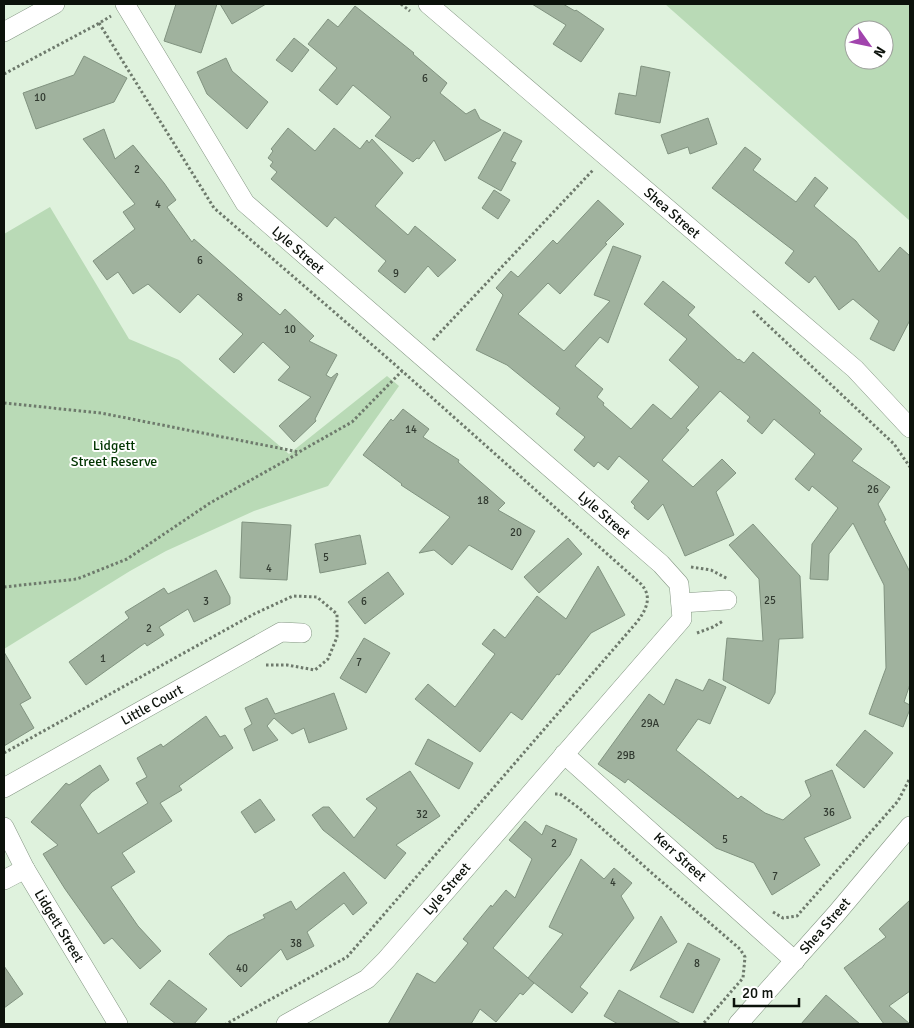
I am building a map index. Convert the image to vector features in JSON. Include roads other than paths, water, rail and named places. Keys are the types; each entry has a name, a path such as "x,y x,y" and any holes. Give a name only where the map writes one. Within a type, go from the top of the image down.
{"street":[{"path":"4,32 55,4"},
{"name":"Shea Street","path":"428,4 855,369 910,428"},
{"name":"Lyle Street","path":"126,5 245,203 661,564 679,584 682,619 386,960 367,979 286,1024"},
{"path":"680,603 730,592"},
{"name":"Little Court","path":"4,788 281,632 302,633"},
{"name":"Kerr Street","path":"564,754 795,961"},
{"name":"Shea Street","path":"738,1024 795,961 910,826"},
{"name":"Lidgett Street","path":"4,827 25,869 118,1024"},
{"path":"4,880 25,869"}],"park label":[{"name":"Lidgett Street Reserve","path":"114,454"}]}
